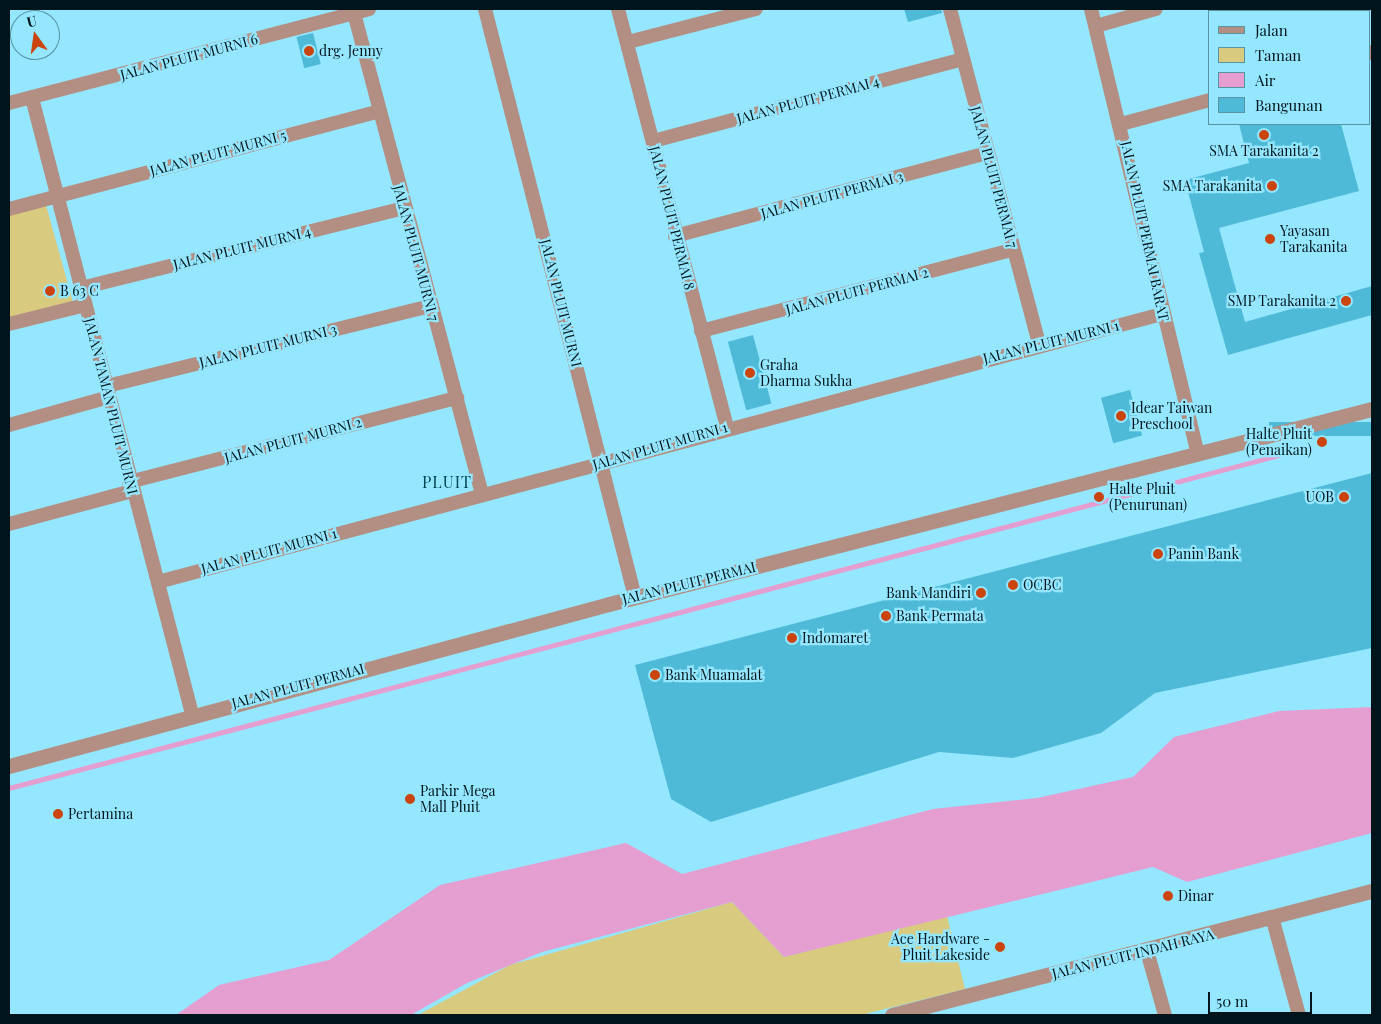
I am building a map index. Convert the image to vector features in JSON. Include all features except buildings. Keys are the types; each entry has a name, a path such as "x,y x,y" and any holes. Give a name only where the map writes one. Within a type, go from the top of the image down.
{"street":[{"name":"JALAN PLUIT MURNI 6","path":"9,103 369,9"},
{"name":"JALAN PLUIT MURNI","path":"485,9 635,597"},
{"name":"JALAN PLUIT PERMAI 8","path":"618,9 628,42 675,236 728,426"},
{"path":"628,42 756,9"},
{"name":"JALAN PLUIT PERMAI 7","path":"950,9 1039,344"},
{"name":"JALAN PLUIT PERMAI BARAT","path":"1091,9 1121,124 1162,314 1198,454"},
{"path":"1096,26 1156,9"},
{"name":"JALAN PLUIT MURNI 7","path":"354,13 430,306 482,493"},
{"name":"JALAN PLUIT PERMAI 4","path":"653,142 963,59"},
{"name":"JALAN TAMAN PLUIT MURNI","path":"32,98 108,391 130,487 158,582 192,714"},
{"path":"1121,124 1208,101"},
{"name":"JALAN PLUIT MURNI 5","path":"9,208 379,110"},
{"name":"JALAN PLUIT PERMAI 3","path":"675,236 988,153"},
{"name":"JALAN PLUIT MURNI 4","path":"81,288 404,208"},
{"name":"JALAN PLUIT PERMAI 2","path":"701,331 1013,250"},
{"path":"9,324 85,305"},
{"name":"JALAN PLUIT MURNI 3","path":"9,425 108,391 430,306"},
{"name":"JALAN PLUIT MURNI 1","path":"158,582 482,493 601,463 728,426 1039,344 1162,314"},
{"name":"JALAN PLUIT MURNI 2","path":"9,524 130,487 457,398"},
{"name":"JALAN PLUIT PERMAI","path":"9,766 192,714 635,597 1372,409"},
{"name":"JALAN PLUIT INDAH RAYA","path":"892,1015 1147,951 1372,891"},
{"path":"1272,918 1298,1015"},
{"path":"1147,951 1165,1015"}],"green space":[{"path":"46,205 74,306 9,323 9,215"},
{"path":"732,902 784,957 947,916 965,989 861,1015 418,1015 510,965"}],"water":[{"path":"1372,707 1372,833 1187,882 1153,867 784,957 732,902 542,952 467,983 411,1015 176,1015 219,985 329,960 440,885 626,843 682,874 933,809 1037,798 1133,777 1174,737 1279,711"}],"waterway":[{"path":"9,788 1279,455"}],"place":[{"name":"drg. Jenny","path":"309,51"},
{"name":"SMA Tarakanita 2","path":"1264,135"},
{"name":"SMA Tarakanita","path":"1272,186"},
{"name":"Yayasan Tarakanita","path":"1270,239"},
{"name":"B 63 C","path":"50,291"},
{"name":"SMP Tarakanita 2","path":"1346,301"},
{"name":"Graha Dharma Sukha","path":"750,373"},
{"name":"Idear Taiwan Preschool","path":"1121,416"},
{"name":"Halte Pluit (Penaikan)","path":"1322,442"},
{"name":"Halte Pluit (Penurunan)","path":"1099,497"},
{"name":"UOB","path":"1344,497"},
{"name":"Panin Bank","path":"1158,554"},
{"name":"OCBC","path":"1013,585"},
{"name":"Bank Mandiri","path":"981,593"},
{"name":"Bank Permata","path":"886,616"},
{"name":"Indomaret","path":"792,638"},
{"name":"Bank Muamalat","path":"655,675"},
{"name":"Parkir Mega Mall Pluit","path":"410,799"},
{"name":"Pertamina","path":"58,814"},
{"name":"Dinar","path":"1168,896"},
{"name":"Ace Hardware - Pluit Lakeside","path":"1000,947"}],"district":[{"name":"PLUIT","path":"447,482"}]}
